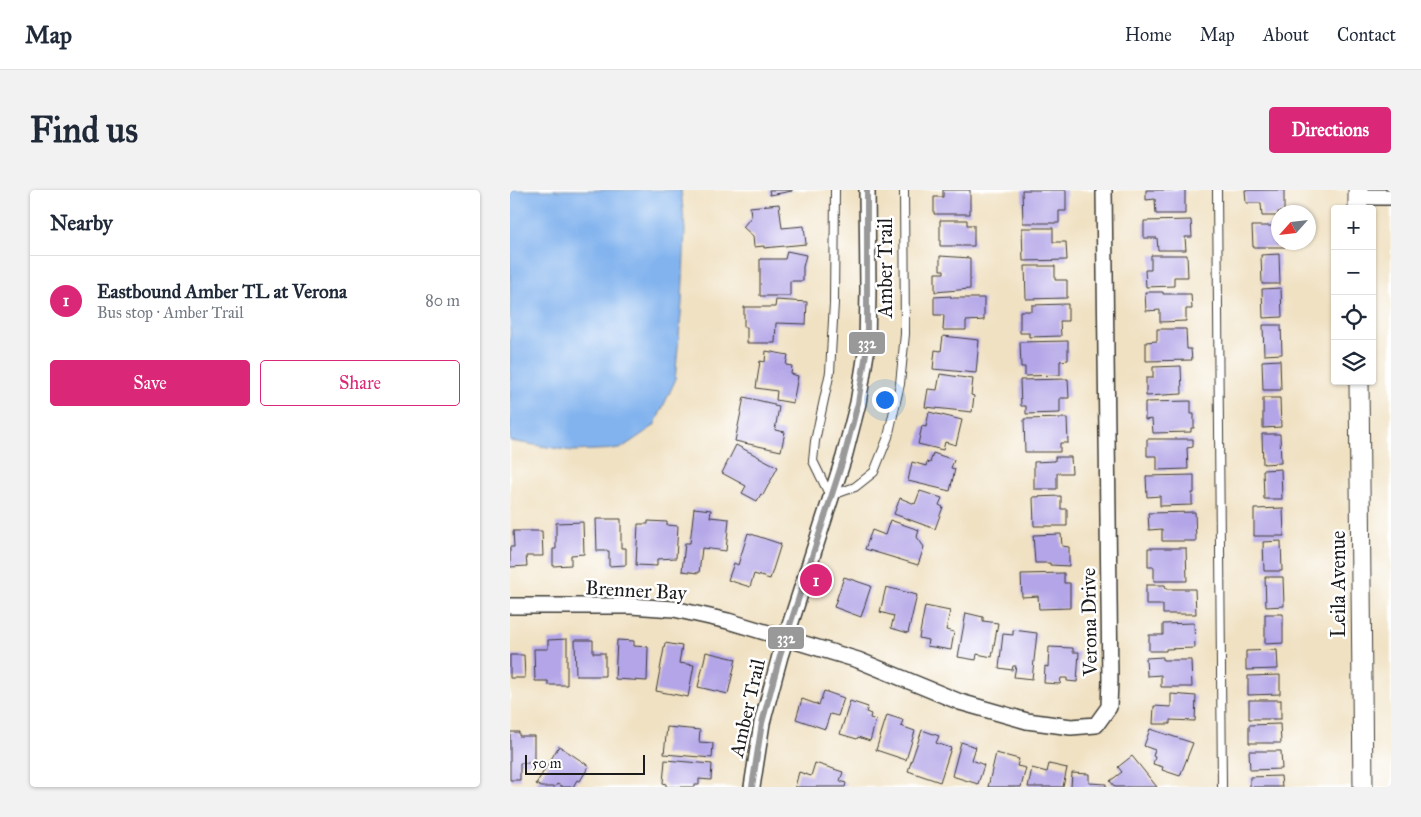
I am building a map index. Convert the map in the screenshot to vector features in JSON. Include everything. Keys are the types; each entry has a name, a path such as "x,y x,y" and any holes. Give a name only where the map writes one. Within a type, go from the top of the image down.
{"street":[{"name":"Amber Trail","path":"752,787 762,722 786,637 844,457 858,403 867,347 867,190"},
{"name":"Verona Drive","path":"786,637 858,660 960,702 1027,721 1071,727 1096,725 1109,707 1104,190"},
{"path":"1358,199 1391,197"},
{"name":"Leila Avenue","path":"1359,385 1362,787"},
{"name":"Brenner Bay","path":"510,606 631,606 674,609 786,637"}],"lane":[{"path":"830,496 813,461 815,441 830,372 834,303 835,190"},
{"name":"Amber Trail","path":"830,496 855,487 874,472 888,437 900,384 905,334 904,190"},
{"path":"1217,190 1222,787"}],"water":[{"path":"510,190 681,190 685,230 682,303 675,381 654,426 620,449 572,451 510,441"}],"building":[{"path":"769,190 792,190 792,191 770,195"},
{"path":"943,190 970,190 970,214 934,214 934,197 943,197"},
{"path":"1022,190 1066,190 1066,211 1059,211 1059,223 1023,223"},
{"path":"1146,190 1185,190 1185,214 1156,214 1155,199 1146,200"},
{"path":"1245,190 1284,190 1284,205 1271,205 1271,216 1262,216 1261,203 1246,203"},
{"path":"779,204 782,228 804,226 806,244 764,248 764,246 754,247 753,236 743,227 751,217 750,207"},
{"path":"940,220 967,220 967,225 974,225 974,246 940,246"},
{"path":"1191,220 1192,237 1185,237 1186,250 1158,250 1157,238 1144,238 1144,221"},
{"path":"1252,226 1271,226 1271,247 1253,247"},
{"path":"1022,228 1053,228 1053,242 1066,242 1067,260 1023,261"},
{"path":"787,251 806,255 803,267 803,281 790,281 790,296 760,296 760,259 785,259"},
{"path":"1279,254 1280,284 1262,284 1261,255"},
{"path":"1151,255 1187,255 1188,277 1174,277 1174,286 1146,287 1145,270 1151,270"},
{"path":"940,256 970,258 970,289 935,292 935,273 944,273 944,270 940,270"},
{"path":"1025,266 1055,266 1055,280 1067,280 1067,298 1026,299"},
{"path":"1281,288 1282,317 1263,318 1262,289"},
{"path":"1145,292 1191,294 1192,309 1186,309 1186,321 1160,322 1160,310 1146,311"},
{"path":"951,296 951,298 984,298 984,320 966,321 966,330 943,330 944,315 934,315 934,297"},
{"path":"776,300 807,302 806,324 776,323 775,343 747,343 747,327 744,327 744,307 775,307"},
{"path":"1068,304 1068,321 1060,321 1061,336 1029,337 1029,333 1020,333 1020,311 1032,311 1032,305"},
{"path":"1263,325 1281,325 1282,354 1264,355"},
{"path":"1157,329 1186,329 1187,349 1191,349 1192,360 1146,361 1146,342 1157,341"},
{"path":"943,336 979,340 976,373 933,369 935,350 941,351"},
{"path":"1068,341 1068,360 1060,361 1060,375 1025,376 1025,367 1021,367 1020,342"},
{"path":"766,351 788,355 786,365 792,366 791,374 798,376 793,403 776,400 777,391 756,388 760,361 765,362"},
{"path":"1280,360 1281,390 1263,390 1262,361"},
{"path":"1181,366 1182,394 1146,396 1146,378 1153,378 1153,367"},
{"path":"940,374 973,379 971,395 974,396 972,412 925,407 928,389 937,390"},
{"path":"1068,379 1069,398 1060,398 1060,413 1026,414 1026,406 1021,406 1020,380"},
{"path":"744,397 774,404 774,406 779,407 775,430 785,432 781,451 735,441"},
{"path":"1263,398 1280,398 1281,427 1263,428"},
{"path":"1191,401 1191,414 1194,414 1194,428 1191,428 1191,432 1153,433 1152,419 1145,420 1145,402"},
{"path":"929,412 962,420 956,445 945,442 943,450 918,444 922,426 926,427"},
{"path":"1067,418 1068,443 1060,443 1060,452 1025,452 1024,419"},
{"path":"1262,434 1280,434 1281,463 1263,464"},
{"path":"1147,439 1193,439 1193,447 1187,448 1188,469 1157,470 1157,456 1147,456"},
{"path":"736,445 778,467 763,495 761,494 757,501 742,493 746,486 722,473"},
{"path":"933,453 954,460 951,468 955,469 950,491 908,481 912,462 926,466 927,462 930,463"},
{"path":"1055,457 1071,457 1072,473 1057,473 1057,489 1034,489 1034,462 1055,461"},
{"path":"1281,469 1282,499 1264,499 1263,470"},
{"path":"1194,475 1192,505 1160,506 1160,496 1147,497 1146,476"},
{"path":"920,491 942,498 939,505 943,507 935,529 894,514 900,498 915,504"},
{"path":"1061,496 1061,509 1067,509 1067,526 1034,526 1033,497"},
{"path":"694,508 711,510 710,517 729,519 726,551 702,548 699,573 682,571 685,543 690,543"},
{"path":"1283,508 1284,536 1254,536 1254,509"},
{"path":"1195,512 1196,541 1162,541 1162,529 1149,530 1148,513"},
{"path":"596,519 621,519 621,548 626,548 626,565 609,566 609,551 597,551"},
{"path":"890,520 919,530 917,537 924,547 918,565 865,549 872,530 885,535"},
{"path":"648,521 667,522 667,525 678,526 676,558 657,559 657,566 636,565 638,524 648,524"},
{"path":"583,522 584,554 571,555 571,565 553,566 553,549 556,549 556,523"},
{"path":"513,531 542,531 543,556 526,556 527,566 510,567 510,547 514,547"},
{"path":"748,533 781,544 770,579 754,574 750,587 728,580 734,563 738,565"},
{"path":"1061,534 1062,546 1069,547 1069,566 1035,563 1033,535"},
{"path":"1281,541 1282,571 1264,571 1263,542"},
{"path":"1148,548 1186,548 1187,581 1154,581 1154,567 1148,567"},
{"path":"1064,573 1064,583 1070,583 1070,608 1039,609 1038,596 1022,597 1021,574"},
{"path":"844,577 871,586 861,617 834,607"},
{"path":"1265,577 1283,577 1284,606 1266,607"},
{"path":"1146,585 1165,585 1166,589 1195,589 1196,614 1163,614 1163,605 1146,605"},
{"path":"886,587 917,595 908,633 891,628 894,616 880,612"},
{"path":"925,606 950,611 946,630 954,632 951,650 927,646 928,640 919,638"},
{"path":"966,613 983,617 983,621 998,623 992,657 977,654 976,660 958,657"},
{"path":"1265,614 1283,614 1283,643 1265,644"},
{"path":"1194,623 1195,648 1149,651 1149,635 1163,635 1163,624"},
{"path":"1013,630 1037,633 1032,679 1014,677 1016,666 1013,666 1012,670 999,668 1003,634 1013,635"},
{"path":"567,639 567,685 548,685 548,681 535,681 534,649 548,649 548,640"},
{"path":"575,640 593,640 593,653 605,653 605,676 576,676"},
{"path":"617,640 634,641 634,646 648,647 647,681 615,679"},
{"path":"665,643 682,646 679,663 694,665 688,697 656,691"},
{"path":"1049,647 1073,648 1073,652 1079,652 1077,682 1061,678 1060,684 1044,683 1045,666 1048,667"},
{"path":"1277,650 1278,669 1246,670 1246,651"},
{"path":"706,652 736,659 728,694 698,687"},
{"path":"510,655 524,655 525,678 510,678"},
{"path":"1163,657 1163,660 1191,660 1192,687 1161,687 1161,675 1147,676 1146,658"},
{"path":"1280,675 1280,694 1248,695 1248,676"},
{"path":"824,691 844,698 838,716 830,714 825,729 796,719 802,699 819,705"},
{"path":"1171,694 1196,696 1195,721 1170,720 1170,724 1153,724 1154,706 1171,707"},
{"path":"1249,700 1281,700 1281,719 1249,719"},
{"path":"850,701 868,707 866,712 871,714 870,718 876,720 870,741 840,734"},
{"path":"887,715 903,720 901,726 915,731 906,760 876,750"},
{"path":"1280,724 1281,743 1249,743 1249,725"},
{"path":"667,727 700,730 699,742 713,743 712,758 664,754"},
{"path":"1150,729 1193,743 1180,776 1162,770 1163,767 1153,764 1155,750 1144,746"},
{"path":"922,730 939,736 936,743 951,748 940,782 908,771"},
{"path":"510,732 519,732 519,736 534,736 534,763 520,763 520,780 510,780"},
{"path":"961,742 976,747 972,760 984,765 978,784 952,776"},
{"path":"559,746 589,766 580,781 577,780 573,787 563,787 557,784 555,787 541,787 536,784"},
{"path":"1249,751 1281,751 1282,769 1250,770"},
{"path":"996,753 1019,759 1017,766 1026,768 1021,787 988,787"},
{"path":"1132,756 1157,787 1115,787 1110,781 1122,772 1118,767"},
{"path":"665,760 712,764 711,780 699,779 699,785 695,785 695,787 666,787 666,784 663,783"},
{"path":"815,763 843,772 840,781 846,783 845,787 795,787 799,772 811,776"},
{"path":"1049,764 1067,768 1063,787 1028,787 1032,768 1047,772"},
{"path":"1072,773 1089,774 1089,783 1106,784 1106,787 1071,787"},
{"path":"1281,776 1282,787 1250,787 1250,777"}],"transit line":[{"name":"332","path":"752,787 762,723 780,656 844,457 858,403 867,347 867,190"}],"place":[{"name":"Eastbound Amber TL at Verona","path":"816,580"}]}
